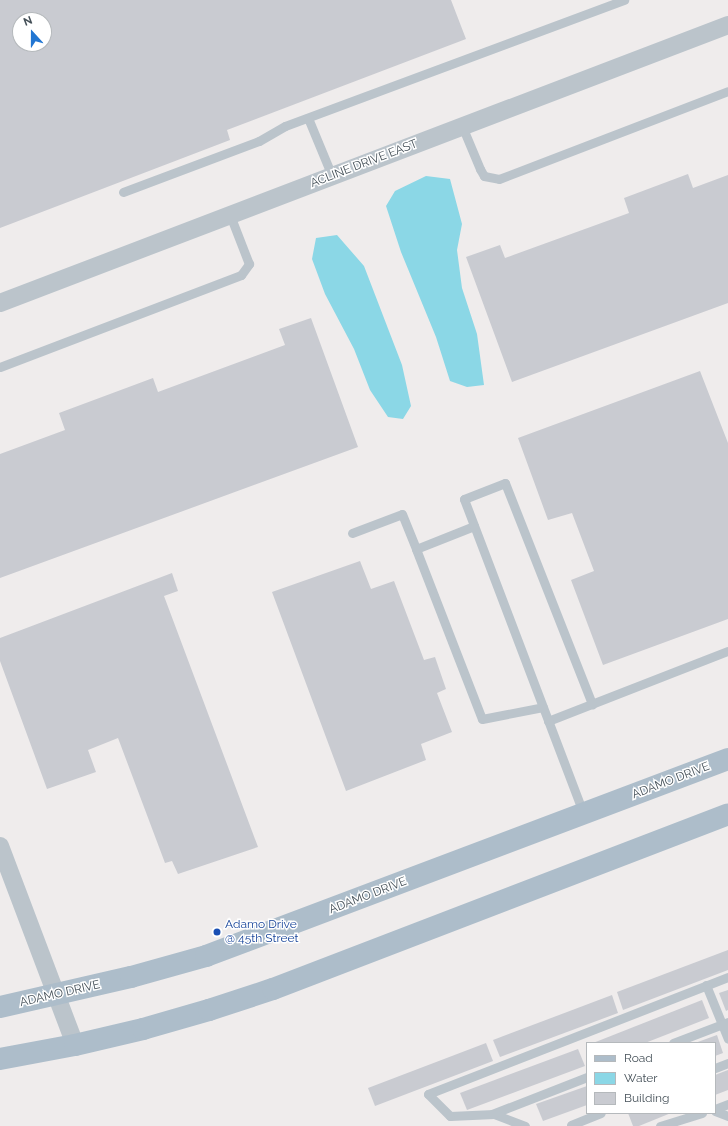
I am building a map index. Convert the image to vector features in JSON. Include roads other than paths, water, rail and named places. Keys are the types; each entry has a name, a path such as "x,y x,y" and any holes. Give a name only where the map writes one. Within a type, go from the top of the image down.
{"main road":[{"name":"ADAMO DRIVE","path":"0,1007 56,996 206,956 728,759"},
{"path":"0,1059 75,1045 209,1010 273,989 728,814"}],"street":[{"name":"ACLINE DRIVE EAST","path":"0,303 728,25"},
{"path":"0,846 75,1045"}],"lane":[{"path":"123,192 259,141 285,126 624,0"},
{"path":"462,126 484,176 499,180 728,91"},
{"path":"308,118 332,176"},
{"path":"0,367 241,275 248,264 230,215"},
{"path":"584,814 464,499 505,483 592,704"},
{"path":"352,534 402,514 482,719 543,707"},
{"path":"416,549 474,526"},
{"path":"548,721 728,651"},
{"path":"586,1077 492,1114 450,1116 428,1094 728,977"},
{"path":"706,986 725,1023 728,1039"},
{"path":"676,1042 725,1023"},
{"path":"716,1068 728,1063"},
{"path":"716,1110 728,1104"},
{"path":"716,1110 728,1116"},
{"path":"492,1114 525,1126"},
{"path":"571,1126 599,1114"},
{"path":"660,1126 699,1114"}],"water":[{"path":"426,176 450,179 462,224 457,250 462,288 477,334 484,385 467,387 450,381 436,337 401,252 386,206 395,191"},
{"path":"337,235 364,266 402,365 411,406 403,419 388,417 370,390 354,349 325,294 312,259 316,238"}],"place":[{"name":"Adamo Drive @ 45th Street","path":"217,932"}]}
